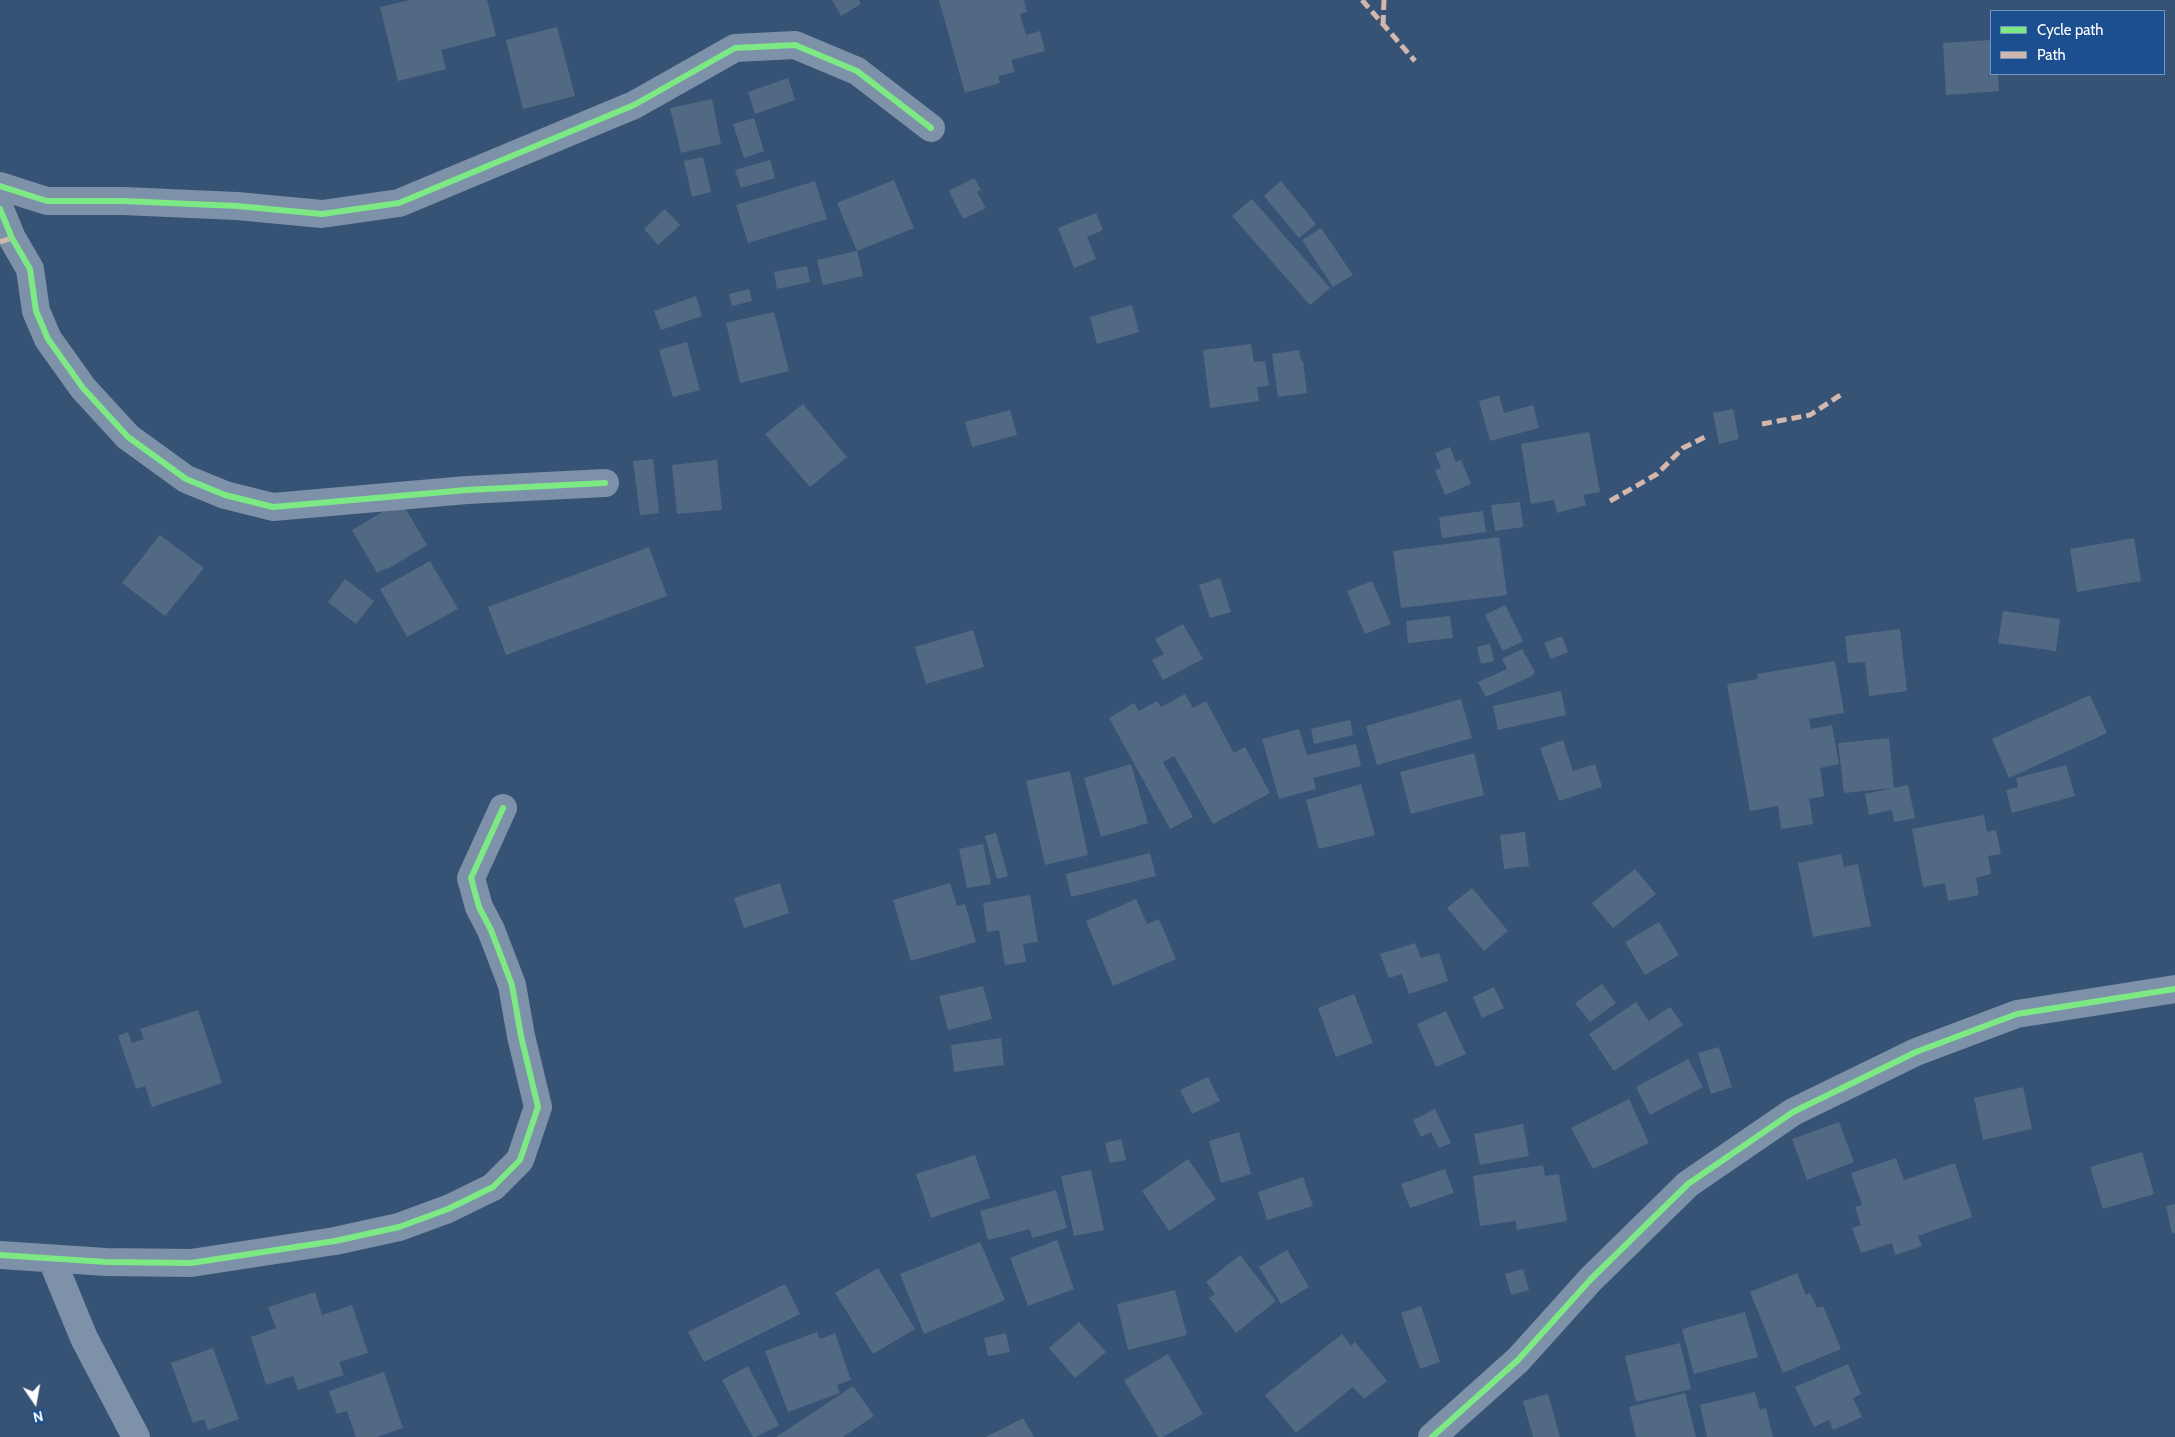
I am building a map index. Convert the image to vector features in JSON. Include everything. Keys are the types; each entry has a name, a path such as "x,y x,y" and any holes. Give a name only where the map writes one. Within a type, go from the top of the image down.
{"street":[{"path":"0,186 47,201 123,201 237,206 322,214 399,203 634,105 735,48 795,45 858,71 931,128"},
{"path":"0,209 12,238 30,269 36,311 48,339 83,388 128,436 186,479 225,495 273,507 467,490 605,483"},
{"path":"0,1255 52,1260 191,1263 335,1241 399,1228 448,1209 493,1187 520,1160 538,1107 521,1036 512,985 491,930 478,907 471,878 503,808"},
{"path":"1432,1437 1518,1360 1591,1279 1688,1184 1793,1112 1916,1052 2018,1014 2175,989"},
{"path":"52,1260 84,1338 136,1437"}],"building":[{"path":"410,0 487,0 496,36 441,50 446,69 398,81 380,7"},
{"path":"832,0 859,0 861,4 841,16"},
{"path":"939,0 1024,0 1027,12 1020,14 1026,35 1040,31 1045,51 1011,60 1015,72 998,76 1000,83 965,93"},
{"path":"557,27 575,96 523,109 506,40"},
{"path":"1990,40 1990,75 1998,75 1999,91 1946,95 1943,43"},
{"path":"788,78 795,100 755,114 748,92"},
{"path":"712,99 721,144 681,153 670,108"},
{"path":"754,118 764,151 744,158 733,124"},
{"path":"703,157 711,192 692,197 684,161"},
{"path":"770,160 775,178 741,188 735,170"},
{"path":"974,178 981,190 977,192 986,208 963,219 949,191"},
{"path":"894,180 914,228 857,251 837,203"},
{"path":"815,181 827,219 748,243 736,205"},
{"path":"1281,181 1316,224 1299,238 1264,196"},
{"path":"1252,199 1330,288 1310,305 1232,216"},
{"path":"665,209 680,225 658,245 644,229"},
{"path":"1096,213 1103,230 1087,237 1096,259 1074,268 1058,228"},
{"path":"1321,228 1353,275 1333,287 1302,240"},
{"path":"857,251 863,276 823,285 817,260"},
{"path":"807,266 810,282 777,289 774,272"},
{"path":"749,289 752,301 732,306 729,294"},
{"path":"696,296 702,316 661,330 654,311"},
{"path":"1132,305 1139,332 1097,344 1090,317"},
{"path":"774,312 789,371 740,383 726,323"},
{"path":"687,342 700,390 673,397 659,350"},
{"path":"1251,344 1254,362 1265,361 1269,386 1257,387 1259,401 1210,408 1203,350"},
{"path":"1299,350 1301,361 1303,361 1307,393 1278,397 1272,354"},
{"path":"1499,395 1504,413 1533,405 1539,428 1490,441 1479,401"},
{"path":"803,404 847,457 810,487 765,434"},
{"path":"1733,409 1739,439 1719,444 1713,413"},
{"path":"1010,410 1017,435 972,447 965,422"},
{"path":"1589,432 1600,492 1583,495 1586,505 1557,513 1554,500 1531,504 1521,444"},
{"path":"1450,447 1456,462 1461,460 1471,484 1445,495 1435,470 1441,468 1435,453"},
{"path":"653,459 659,513 640,515 633,461"},
{"path":"717,460 722,510 677,514 672,465"},
{"path":"401,501 427,545 386,570 386,568 377,573 352,530"},
{"path":"1520,502 1523,527 1495,531 1491,505"},
{"path":"1483,511 1486,532 1442,538 1439,517"},
{"path":"160,535 204,568 165,616 122,583"},
{"path":"1499,537 1507,595 1401,608 1393,551"},
{"path":"2134,538 2141,581 2077,592 2070,549"},
{"path":"649,547 667,596 506,655 488,607"},
{"path":"430,561 458,609 407,637 380,589"},
{"path":"1220,578 1231,612 1210,618 1199,585"},
{"path":"345,579 374,601 356,624 328,602"},
{"path":"1372,581 1391,624 1365,634 1347,591"},
{"path":"1505,605 1523,641 1503,651 1485,615"},
{"path":"2003,611 2060,619 2056,651 1998,643"},
{"path":"1450,616 1453,638 1408,643 1406,621"},
{"path":"1183,624 1203,659 1163,680 1152,660 1164,654 1155,639"},
{"path":"1900,629 1907,691 1869,696 1865,662 1848,663 1845,636"},
{"path":"973,630 984,667 926,684 915,647"},
{"path":"1562,636 1568,652 1551,659 1544,643"},
{"path":"1490,644 1494,661 1481,664 1477,647"},
{"path":"1522,649 1535,672 1532,676 1486,697 1478,682 1507,669 1502,659"},
{"path":"1835,661 1844,713 1809,719 1811,729 1832,725 1839,764 1820,768 1824,796 1809,799 1813,824 1781,829 1778,806 1750,811 1727,684 1758,679 1757,674"},
{"path":"1561,691 1566,715 1498,730 1493,706"},
{"path":"1185,694 1193,708 1206,701 1234,753 1245,747 1270,793 1213,824 1174,756 1163,762 1193,817 1170,829 1109,718 1134,703 1139,711 1157,701 1161,707"},
{"path":"2090,695 2107,733 2009,778 1992,739"},
{"path":"1461,699 1472,738 1377,765 1366,726"},
{"path":"1350,720 1353,735 1314,744 1311,729"},
{"path":"1299,729 1307,755 1356,744 1361,766 1313,778 1316,789 1279,799 1262,739"},
{"path":"1889,738 1894,788 1844,793 1838,743"},
{"path":"1563,740 1573,771 1595,764 1602,787 1559,801 1540,748"},
{"path":"1474,753 1484,795 1411,814 1400,772"},
{"path":"1131,764 1148,823 1101,837 1084,778"},
{"path":"2066,765 2075,796 2012,813 2006,790 2018,787 2016,778"},
{"path":"1070,771 1088,855 1045,865 1026,781"},
{"path":"1361,784 1375,835 1319,849 1306,800"},
{"path":"1908,785 1915,818 1894,822 1892,810 1869,815 1865,794"},
{"path":"1984,815 1987,832 1996,830 2001,854 1988,856 1991,874 1976,878 1979,895 1948,901 1945,883 1923,887 1912,829"},
{"path":"1525,832 1529,866 1504,869 1500,835"},
{"path":"996,833 1008,876 997,879 985,836"},
{"path":"983,844 991,884 967,888 959,849"},
{"path":"1150,853 1156,876 1071,897 1066,874"},
{"path":"1841,854 1844,867 1858,864 1871,926 1813,937 1798,863"},
{"path":"1635,869 1656,894 1613,928 1592,903"},
{"path":"780,883 789,913 744,928 734,898"},
{"path":"950,883 957,906 965,904 976,942 911,961 893,900"},
{"path":"1472,888 1508,931 1484,951 1447,908"},
{"path":"1030,895 1038,942 1023,944 1026,962 1005,965 999,930 987,932 983,903"},
{"path":"1136,899 1147,924 1159,919 1176,959 1113,986 1086,921"},
{"path":"1659,922 1679,955 1645,975 1625,942"},
{"path":"1415,943 1421,958 1439,953 1448,981 1409,994 1402,974 1389,978 1380,954"},
{"path":"1602,984 1616,1003 1590,1022 1575,1003"},
{"path":"983,986 992,1019 948,1030 939,996"},
{"path":"1494,987 1504,1008 1482,1018 1473,997"},
{"path":"1354,994 1373,1043 1336,1057 1318,1008"},
{"path":"1636,1002 1649,1021 1670,1007 1683,1025 1614,1071 1589,1034"},
{"path":"198,1010 222,1083 152,1107 145,1086 136,1089 118,1036 128,1032 132,1043 144,1039 140,1029"},
{"path":"1446,1011 1466,1054 1436,1067 1417,1024"},
{"path":"1001,1038 1004,1065 954,1072 951,1045"},
{"path":"1719,1047 1732,1087 1711,1094 1698,1053"},
{"path":"1688,1059 1703,1087 1650,1115 1636,1087"},
{"path":"1208,1077 1220,1101 1192,1114 1180,1090"},
{"path":"2023,1087 2032,1129 1983,1140 1974,1098"},
{"path":"1629,1099 1649,1143 1593,1169 1571,1128"},
{"path":"1435,1109 1451,1143 1439,1148 1431,1132 1421,1137 1413,1120"},
{"path":"1839,1122 1854,1162 1807,1180 1792,1139"},
{"path":"1523,1124 1529,1156 1480,1165 1474,1134"},
{"path":"1239,1132 1251,1174 1221,1183 1209,1141"},
{"path":"1121,1139 1126,1160 1110,1163 1105,1143"},
{"path":"2142,1152 2154,1194 2103,1209 2090,1167"},
{"path":"975,1155 990,1198 931,1218 916,1174"},
{"path":"1896,1158 1904,1180 1955,1163 1972,1217 1918,1236 1922,1246 1895,1255 1892,1243 1861,1253 1852,1228 1861,1225 1855,1207 1862,1205 1851,1173"},
{"path":"1188,1159 1216,1199 1169,1231 1142,1191"},
{"path":"1543,1165 1545,1176 1559,1174 1567,1221 1517,1230 1516,1221 1480,1226 1473,1176"},
{"path":"1445,1169 1454,1193 1410,1208 1401,1184"},
{"path":"1091,1170 1104,1230 1074,1236 1061,1176"},
{"path":"1303,1177 1313,1206 1267,1220 1258,1192"},
{"path":"1056,1190 1067,1228 1032,1238 1030,1229 988,1240 980,1211"},
{"path":"2175,1204 2175,1233 2172,1234 2166,1206"},
{"path":"1057,1240 1074,1289 1028,1306 1010,1258"},
{"path":"980,1242 1005,1300 924,1334 900,1274"},
{"path":"1287,1250 1309,1287 1281,1304 1259,1267"},
{"path":"1240,1255 1276,1301 1236,1333 1209,1298 1215,1294 1206,1282"},
{"path":"878,1268 915,1329 873,1354 835,1293"},
{"path":"1523,1269 1529,1290 1511,1295 1505,1274"},
{"path":"1797,1273 1806,1295 1810,1293 1817,1308 1823,1306 1841,1349 1783,1373 1750,1292"},
{"path":"785,1284 800,1314 704,1362 688,1332"},
{"path":"1175,1290 1187,1335 1128,1350 1117,1304"},
{"path":"315,1292 322,1315 352,1305 368,1353 339,1362 344,1375 298,1390 293,1376 266,1385 251,1337 276,1328 268,1307"},
{"path":"1421,1306 1440,1362 1420,1369 1401,1313"},
{"path":"1745,1312 1758,1357 1694,1374 1682,1329"},
{"path":"1079,1322 1106,1352 1075,1378 1049,1348"},
{"path":"817,1332 820,1339 835,1333 851,1380 837,1385 840,1393 788,1412 765,1351"},
{"path":"1006,1333 1010,1352 988,1356 984,1338"},
{"path":"1342,1334 1351,1346 1355,1342 1387,1381 1364,1399 1353,1387 1296,1433 1265,1395"},
{"path":"1680,1343 1691,1389 1636,1402 1625,1356"},
{"path":"213,1348 239,1419 208,1430 204,1419 193,1423 171,1363"},
{"path":"1168,1354 1203,1414 1163,1437 1158,1437 1124,1380"},
{"path":"1848,1364 1861,1394 1853,1398 1862,1417 1833,1430 1829,1420 1814,1427 1795,1387"},
{"path":"748,1366 779,1425 756,1437 753,1437 722,1380"},
{"path":"384,1372 403,1428 377,1437 356,1437 347,1411 337,1414 329,1391"},
{"path":"853,1386 874,1416 843,1437 776,1437"},
{"path":"1755,1392 1760,1410 1766,1408 1773,1437 1707,1437 1700,1405"},
{"path":"1685,1393 1696,1437 1636,1437 1629,1407"},
{"path":"1548,1394 1560,1437 1533,1437 1523,1401"},
{"path":"1023,1418 1034,1437 986,1437"}],"marked path":[{"path":"1362,0 1415,61"},
{"path":"1383,25 1384,0"},
{"path":"0,242 12,238"},
{"path":"1762,424 1810,415 1842,394"},
{"path":"1610,501 1657,474 1683,448 1705,437"}],"cycle path":[{"path":"0,186 47,201 123,201 237,206 322,214 399,203 634,105 735,48 795,45 857,71 931,128"},
{"path":"0,209 12,238 30,269 36,311 48,339 83,388 128,437 186,479 225,495 273,507 467,490 605,483"},
{"path":"0,1255 106,1262 191,1263 335,1241 399,1227 448,1209 493,1187 520,1160 538,1107 521,1036 512,985 491,930 479,907 471,878 503,808"},
{"path":"1432,1437 1518,1360 1591,1279 1688,1184 1793,1112 1916,1052 2017,1014 2175,989"}]}
